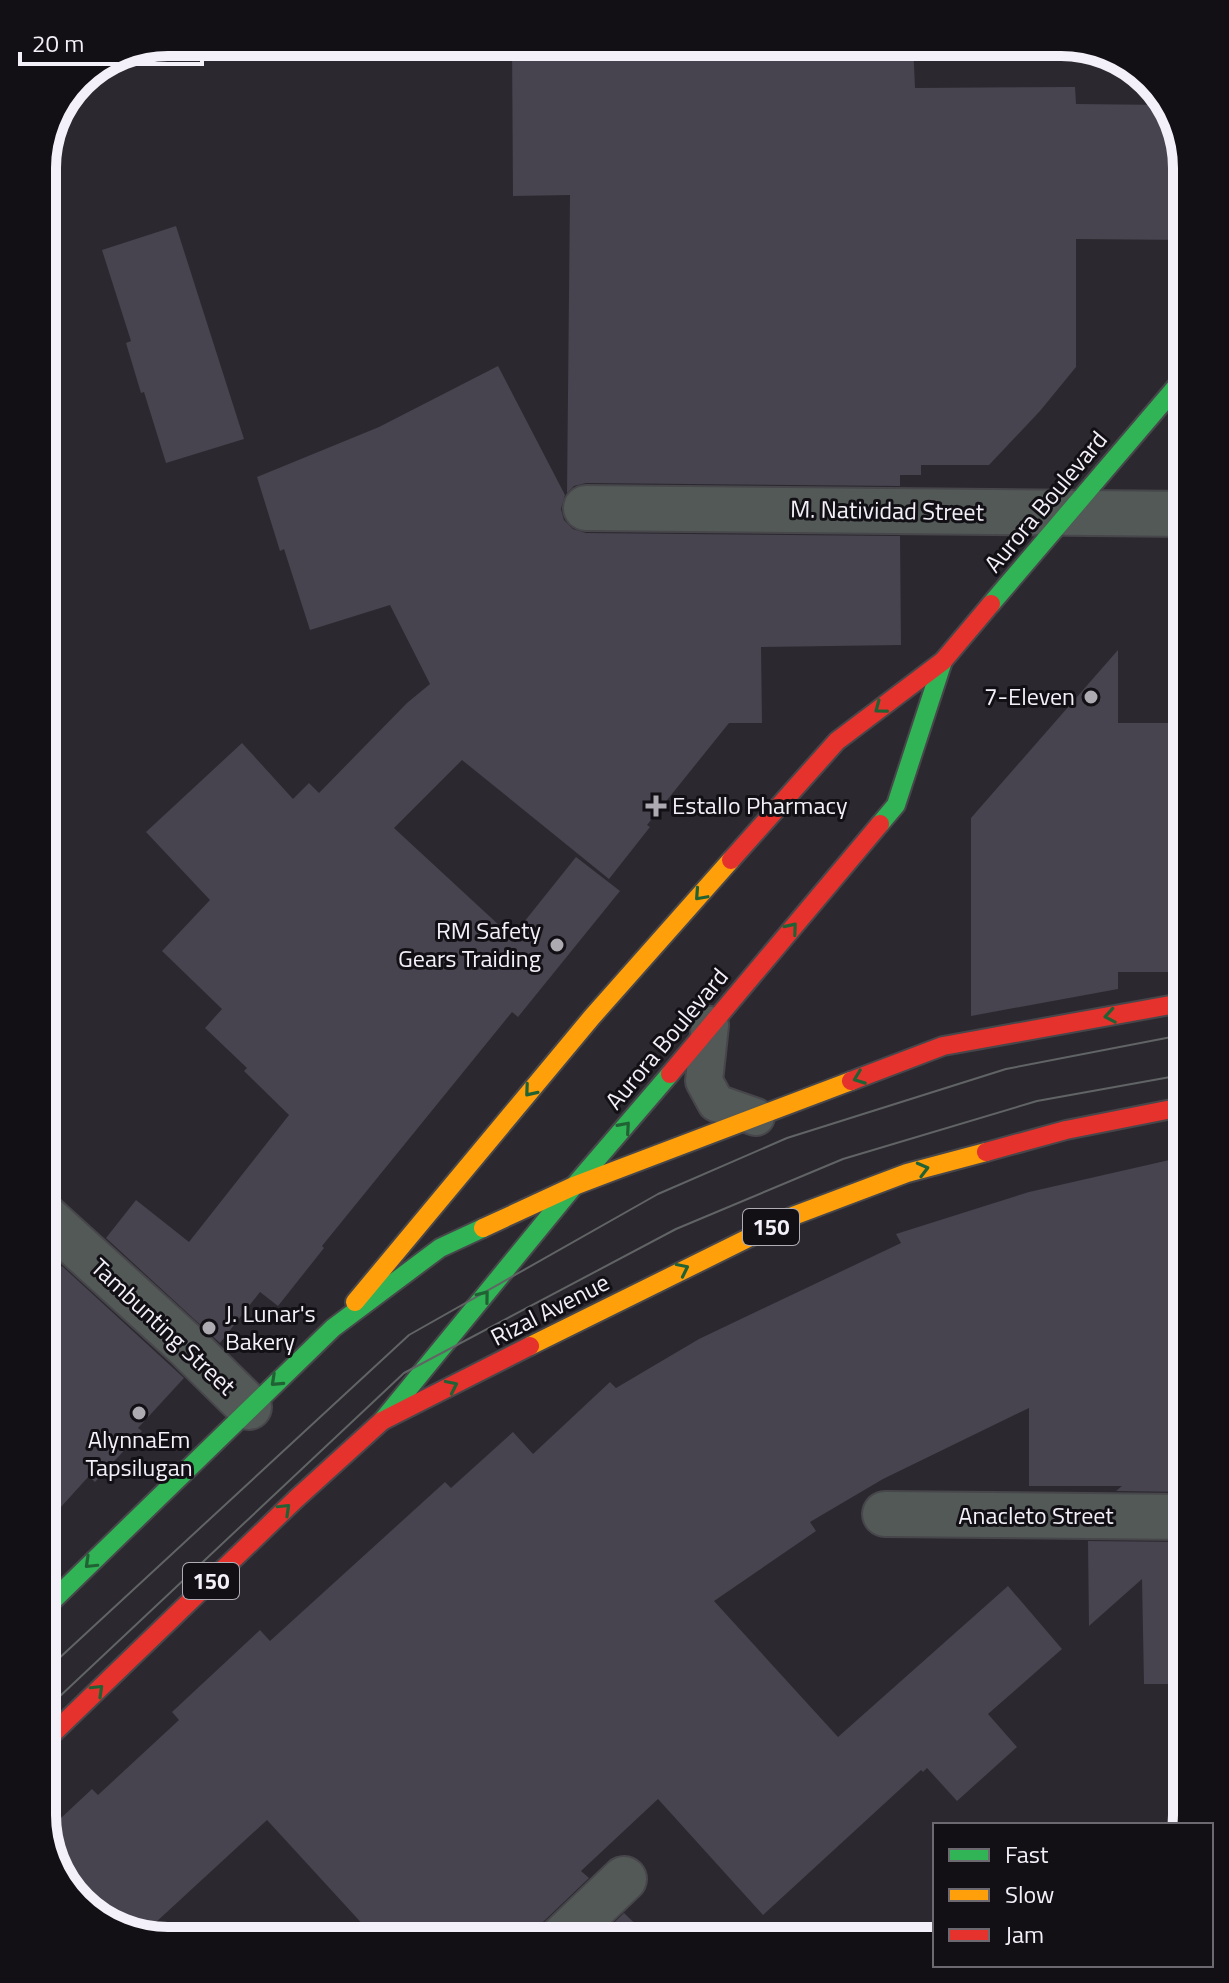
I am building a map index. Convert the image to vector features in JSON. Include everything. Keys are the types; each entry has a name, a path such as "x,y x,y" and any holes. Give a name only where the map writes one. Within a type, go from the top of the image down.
{"main road":[{"name":"Aurora Boulevard","path":"333,1328 592,1017 837,741 943,661 1173,390"},
{"name":"Aurora Boulevard","path":"382,1421 574,1186 896,805 943,661"},
{"path":"56,1597 333,1328 440,1248 574,1186 943,1046 1173,1005"},
{"name":"Rizal Avenue","path":"56,1730 296,1499 382,1421 793,1216 907,1173 1066,1130 1173,1109"}],"street":[{"name":"M. Natividad Street","path":"586,508 1173,514"},
{"name":"Tambunting Street","path":"56,1227 249,1407"},
{"name":"Anacleto Street","path":"885,1514 1173,1517"},
{"path":"574,1927 624,1879"}],"lane":[{"path":"710,1025 704,1081 716,1103 756,1117"}],"building":[{"path":"512,56 914,56 915,88 1075,87 1076,104 1153,105 1171,146 1173,240 1076,239 1076,367 989,465 921,465 921,475 900,475 900,486 586,483 574,486 567,493 570,195 513,196"},
{"path":"176,226 244,439 166,463 144,392 141,393 126,343 131,341 102,250"},
{"path":"498,366 565,495 561,509 564,520 573,529 586,533 900,536 901,645 761,647 762,723 729,723 647,825 650,827 609,879 462,760 394,828 512,937 576,857 620,891 518,1017 512,1012 322,1246 324,1248 278,1306 260,1292 220,1343 106,1238 136,1200 189,1242 289,1115 244,1071 247,1068 205,1028 222,1009 162,951 210,900 146,832 242,743 293,799 309,783 319,793 407,703 430,684 390,605 310,630 284,549 280,551 257,477 379,427"},
{"path":"1118,650 1118,723 1173,723 1173,972 1118,972 1118,989 971,1016 971,818"},
{"path":"1173,1159 1173,1492 1116,1491 1122,1486 1029,1486 1029,1408 883,1479 810,1522 816,1531 714,1601 838,1737 1008,1586 1062,1649 988,1714 1017,1747 957,1801 927,1768 923,1772 921,1770 763,1915 658,1799 581,1871 589,1878 539,1927 365,1927 267,1820 152,1926 132,1921 106,1908 75,1877 60,1844 56,1822 92,1789 98,1795 179,1720 172,1712 260,1630 270,1641 445,1482 451,1488 513,1432 533,1454 610,1382 616,1388 699,1339 901,1243 896,1234 1029,1192"},
{"path":"62,1266 184,1378 138,1428 142,1431 95,1482 89,1476 56,1513 56,1272"},
{"path":"1088,1541 1173,1542 1173,1684 1144,1684 1142,1579 1089,1626"},
{"path":"624,1913 638,1927 610,1927"}],"tram line":[{"path":"56,1661 409,1335 658,1194 787,1138 1006,1069 1173,1037"},
{"path":"56,1700 404,1373 676,1229 843,1159 1037,1101 1173,1077"}],"traffic: fast":[{"path":"991,604 1173,390"},
{"path":"880,824 896,805 943,661"},
{"path":"382,1421 670,1074"},
{"path":"56,1597 333,1328 440,1248 483,1228"}],"traffic: slow":[{"path":"355,1302 592,1017 731,860"},
{"path":"483,1228 574,1186 851,1081"},
{"path":"530,1346 793,1216 907,1173 986,1152"}],"traffic: jam":[{"path":"731,860 837,741 943,661 991,604"},
{"path":"670,1074 880,824"},
{"path":"851,1081 943,1046 1173,1005"},
{"path":"986,1152 1066,1130 1173,1109"},
{"path":"56,1730 296,1499 382,1421 530,1346"}],"place":[{"name":"7-Eleven","path":"1091,697"},
{"name":"Estallo Pharmacy","path":"656,806"},
{"name":"RM Safety Gears Traiding","path":"557,945"},
{"name":"J. Lunar's Bakery","path":"209,1328"},
{"name":"AlynnaEm Tapsilugan","path":"139,1413"}]}
